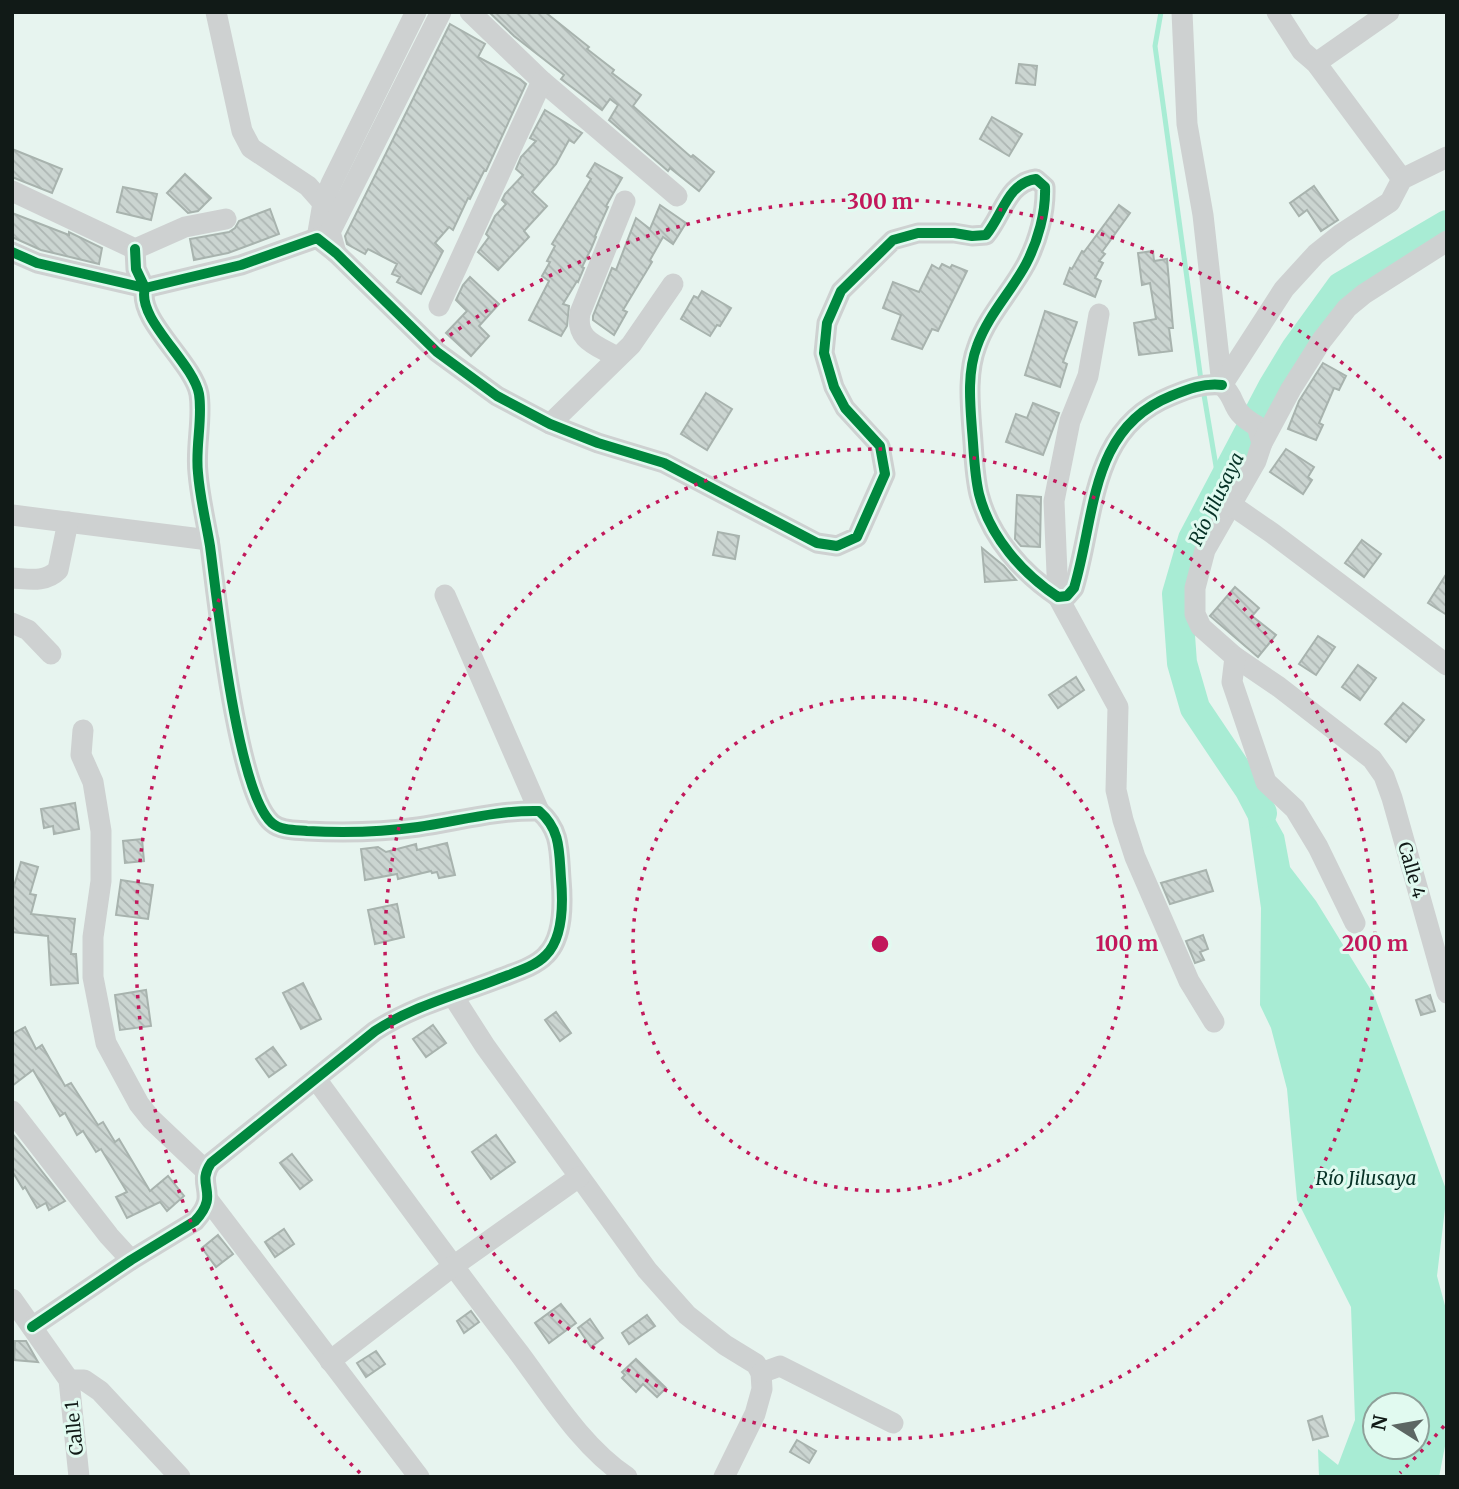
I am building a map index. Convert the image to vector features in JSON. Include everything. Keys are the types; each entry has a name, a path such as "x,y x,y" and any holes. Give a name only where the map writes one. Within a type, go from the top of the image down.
{"street":[{"path":"216,12 242,131 251,148 308,186 324,203"},
{"path":"317,238 331,184 416,12"},
{"path":"336,253 330,232 441,12"},
{"path":"470,12 542,81 677,196"},
{"path":"1182,12 1187,124 1203,215 1208,385 1254,429"},
{"path":"1277,12 1302,51 1315,63 1402,179"},
{"path":"1315,63 1389,12"},
{"path":"439,306 542,81"},
{"path":"1058,597 1068,596 1074,588 1105,461 1120,432 1140,413 1164,399 1208,385 1284,289 1325,248 1390,202 1402,179 1447,157"},
{"path":"317,238 336,253 437,352 497,396 550,424 598,443 664,463 817,543 837,546 857,537 885,474 880,446 845,408 834,387 824,353 827,323 841,291 893,240 919,233 972,236 986,234 995,225 1015,189 1023,181 1036,179 1045,187 1037,237 1026,263 990,319 977,346 970,374 971,418 979,494 989,523 1003,545 1030,575 1058,597 1118,707 1116,790 1123,820 1135,857 1189,981 1214,1022"},
{"path":"12,191 135,249 185,227 226,219"},
{"path":"617,357 584,338 578,327 580,313 625,201"},
{"path":"12,252 37,263 145,288 241,265 317,238"},
{"name":"Calle 4","path":"1446,986 1384,776 1372,759 1279,687 1235,657 1201,627 1195,614 1195,589 1205,550 1256,461 1254,429 1347,308 1364,294 1447,241"},
{"path":"135,249 136,270 145,288 144,293 153,322 191,374 199,394 197,471 232,702 253,789 263,811 273,824 288,830 339,833 418,827 509,810 539,811"},
{"path":"550,424 631,345 673,284"},
{"path":"1058,597 1054,501 1070,421 1088,376 1099,314"},
{"path":"1230,504 1447,665"},
{"path":"12,515 209,540"},
{"path":"12,578 40,580 58,570 68,522"},
{"path":"419,1477 209,1201 205,1180 206,1171 216,1159 375,1031 393,1019 521,970 546,956 558,935 562,891 558,842 550,821 539,811 445,595"},
{"path":"12,623 28,630 51,654"},
{"path":"1235,657 1232,682 1236,699 1266,782 1295,808 1318,847 1355,923"},
{"path":"83,730 81,755 93,782 101,831 101,881 93,937 93,976 106,1043 139,1104 151,1119 206,1171"},
{"path":"453,996 485,1046 647,1270 687,1315 725,1345 756,1364 761,1373 762,1389 755,1414 724,1477"},
{"path":"316,1079 452,1267 575,1426 598,1453 627,1477"},
{"path":"12,1111 109,1236 131,1259"},
{"path":"330,1361 452,1267 579,1177"},
{"path":"32,1327 131,1259 195,1221 209,1201"},
{"path":"12,1299 69,1380 84,1380 100,1391 180,1477"},
{"path":"761,1373 780,1366 893,1423"},
{"name":"Calle 1","path":"69,1380 79,1477"}],"water":[{"name":"Río Jilusaya","path":"1239,755 1284,835 1290,867 1316,901 1374,995 1447,1192 1437,1276 1447,1313 1447,1436 1439,1477 1319,1477 1318,1449 1338,1465 1355,1420 1351,1307 1297,1200 1287,1089 1271,1028 1260,1005 1261,908"}],"building":[{"path":"489,12 545,12 589,47 587,49 614,70 612,73 641,95 633,106 691,157 693,155 714,172 699,191 670,168 668,171 609,120 618,105 610,99 602,110 561,79 564,75 514,36"},
{"path":"450,24 485,44 478,57 526,84 486,171 470,199 468,198 453,230 449,227 435,243 443,251 421,294 397,282 400,277 392,274 397,264 368,249 365,254 347,244 345,236"},
{"path":"1019,64 1037,66 1035,85 1016,83"},
{"path":"545,110 582,133 574,143 569,140 556,164 532,192 547,206 524,231 529,237 498,270 478,252 489,237 486,234 495,216 506,204 502,200 505,194 523,175 516,169 521,157 536,141 530,138"},
{"path":"992,117 1022,134 1009,156 980,139"},
{"path":"12,149 62,169 52,193 12,177"},
{"path":"595,163 622,178 606,206 608,207 578,282 563,304 569,306 567,326 561,336 529,320 549,281 542,276 555,246 552,244 591,179 587,176"},
{"path":"185,174 211,198 198,211 188,213 167,193"},
{"path":"1314,186 1338,220 1321,231 1307,210 1299,216 1290,203"},
{"path":"123,187 157,194 151,220 117,212"},
{"path":"660,205 686,223 673,244 663,237 650,260 652,262 623,310 627,312 614,335 593,320 593,316 612,268 616,270 636,218 650,229"},
{"path":"1119,205 1130,213 1102,252 1105,254 1099,261 1103,263 1095,278 1101,281 1095,297 1064,284 1070,268 1072,269 1082,251 1084,252"},
{"path":"270,209 279,234 228,253 194,260 190,239 229,232 239,221"},
{"path":"12,213 69,235 69,232 102,248 99,264 41,250 12,237"},
{"path":"1153,251 1154,261 1167,259 1173,328 1169,328 1172,351 1139,355 1134,323 1156,319 1150,283 1142,285 1138,253"},
{"path":"942,264 967,271 938,331 932,329 922,349 892,339 901,315 883,308 893,282 919,292 932,265 939,269"},
{"path":"470,277 499,304 479,326 489,336 471,356 446,333 467,311 456,300"},
{"path":"702,291 731,308 710,336 681,319 694,296 698,298"},
{"path":"1045,311 1077,322 1063,362 1067,364 1060,387 1025,375"},
{"path":"1323,363 1346,376 1339,390 1334,388 1319,423 1323,425 1316,440 1288,429 1299,401"},
{"path":"706,393 732,409 707,450 681,434"},
{"path":"1033,403 1059,413 1043,455 1006,442 1016,414 1027,418"},
{"path":"1286,449 1314,467 1308,477 1312,480 1303,494 1270,472"},
{"path":"1017,495 1041,497 1040,547 1021,546 1015,539"},
{"path":"718,532 739,536 735,559 713,555"},
{"path":"1362,540 1381,554 1364,577 1345,563"},
{"path":"982,548 1004,566 1016,580 985,582"},
{"path":"1447,573 1447,615 1428,603"},
{"path":"1235,587 1259,608 1252,616 1276,635 1258,657 1210,616"},
{"path":"1318,636 1335,647 1316,675 1299,664"},
{"path":"1358,665 1376,678 1360,700 1342,687"},
{"path":"1076,677 1084,690 1058,708 1049,695"},
{"path":"1403,703 1424,720 1406,742 1385,724"},
{"path":"75,803 79,829 54,834 53,826 44,828 41,809"},
{"path":"142,839 144,861 125,863 123,841"},
{"path":"447,843 455,875 439,878 437,872 431,871 398,879 397,874 365,880 361,849 378,847 386,852 416,844 417,850"},
{"path":"21,862 38,867 30,894 36,895 31,914 75,919 71,954 76,954 78,983 51,985 48,936 12,932 12,893"},
{"path":"1206,870 1213,891 1170,904 1161,883"},
{"path":"121,880 153,885 148,919 116,915"},
{"path":"397,904 404,937 375,944 368,910"},
{"path":"1203,935 1208,949 1200,952 1204,960 1195,963 1186,941"},
{"path":"303,983 321,1019 301,1029 283,993"},
{"path":"146,990 151,1026 120,1030 115,995"},
{"path":"1430,995 1435,1011 1421,1015 1416,1000"},
{"path":"556,1012 571,1033 560,1041 545,1020"},
{"path":"433,1025 446,1043 426,1057 413,1039"},
{"path":"25,1027 36,1049 42,1045 65,1086 71,1083 98,1125 103,1122 115,1142 119,1139 150,1191 168,1176 184,1196 167,1211 160,1202 127,1218 116,1197 127,1192 101,1149 96,1152 83,1131 77,1135 65,1113 60,1116 33,1070 12,1086 12,1034"},
{"path":"273,1047 286,1065 269,1077 256,1059"},
{"path":"12,1133 65,1201 49,1210 46,1203 37,1208 12,1171"},
{"path":"496,1135 515,1162 491,1179 472,1152"},
{"path":"292,1154 312,1180 300,1189 280,1163"},
{"path":"284,1229 294,1244 275,1257 265,1242"},
{"path":"218,1235 233,1254 216,1267 202,1248"},
{"path":"561,1304 576,1323 549,1343 535,1323"},
{"path":"471,1311 479,1322 464,1333 457,1321"},
{"path":"647,1315 655,1326 629,1344 622,1333"},
{"path":"590,1319 603,1338 591,1347 578,1328"},
{"path":"15,1341 26,1341 38,1362 14,1360"},
{"path":"376,1351 385,1364 366,1377 357,1363"},
{"path":"636,1359 666,1388 657,1397 643,1384 636,1392 622,1378 625,1375 622,1372"},
{"path":"1322,1416 1328,1436 1313,1440 1308,1421"},
{"path":"797,1440 816,1451 809,1463 790,1452"}],"waterway":[{"path":"1161,12 1155,46 1201,380"},
{"name":"Río Jilusaya","path":"1262,813 1250,790 1195,708 1182,663 1177,594 1193,539 1273,387 1296,349 1341,287 1447,225"},
{"path":"1203,389 1220,490"}],"cycle path":[{"path":"12,252 37,263 145,288 241,265 317,238 336,253 437,352 497,396 550,424 598,443 664,463 817,543 837,546 857,537 885,474 880,446 845,408 834,387 824,353 827,323 841,291 893,240 918,233 986,235 1012,193 1026,182 1036,179 1045,187 1040,226 1026,264 987,324 977,346 970,377 971,409 977,486 984,510 1009,553 1032,577 1058,597 1067,596 1074,588 1100,477 1110,452 1124,430 1144,411 1171,396 1202,386 1222,385"},
{"path":"32,1327 131,1260 195,1221 206,1203 205,1178 211,1163 375,1031 420,1008 536,963 552,948 561,919 562,888 558,842 551,826 539,811 493,814 391,830 321,832 280,827 272,823 260,805 239,736 223,649 197,463 199,394 187,368 149,313 144,300 145,288 136,269 135,249"}]}
